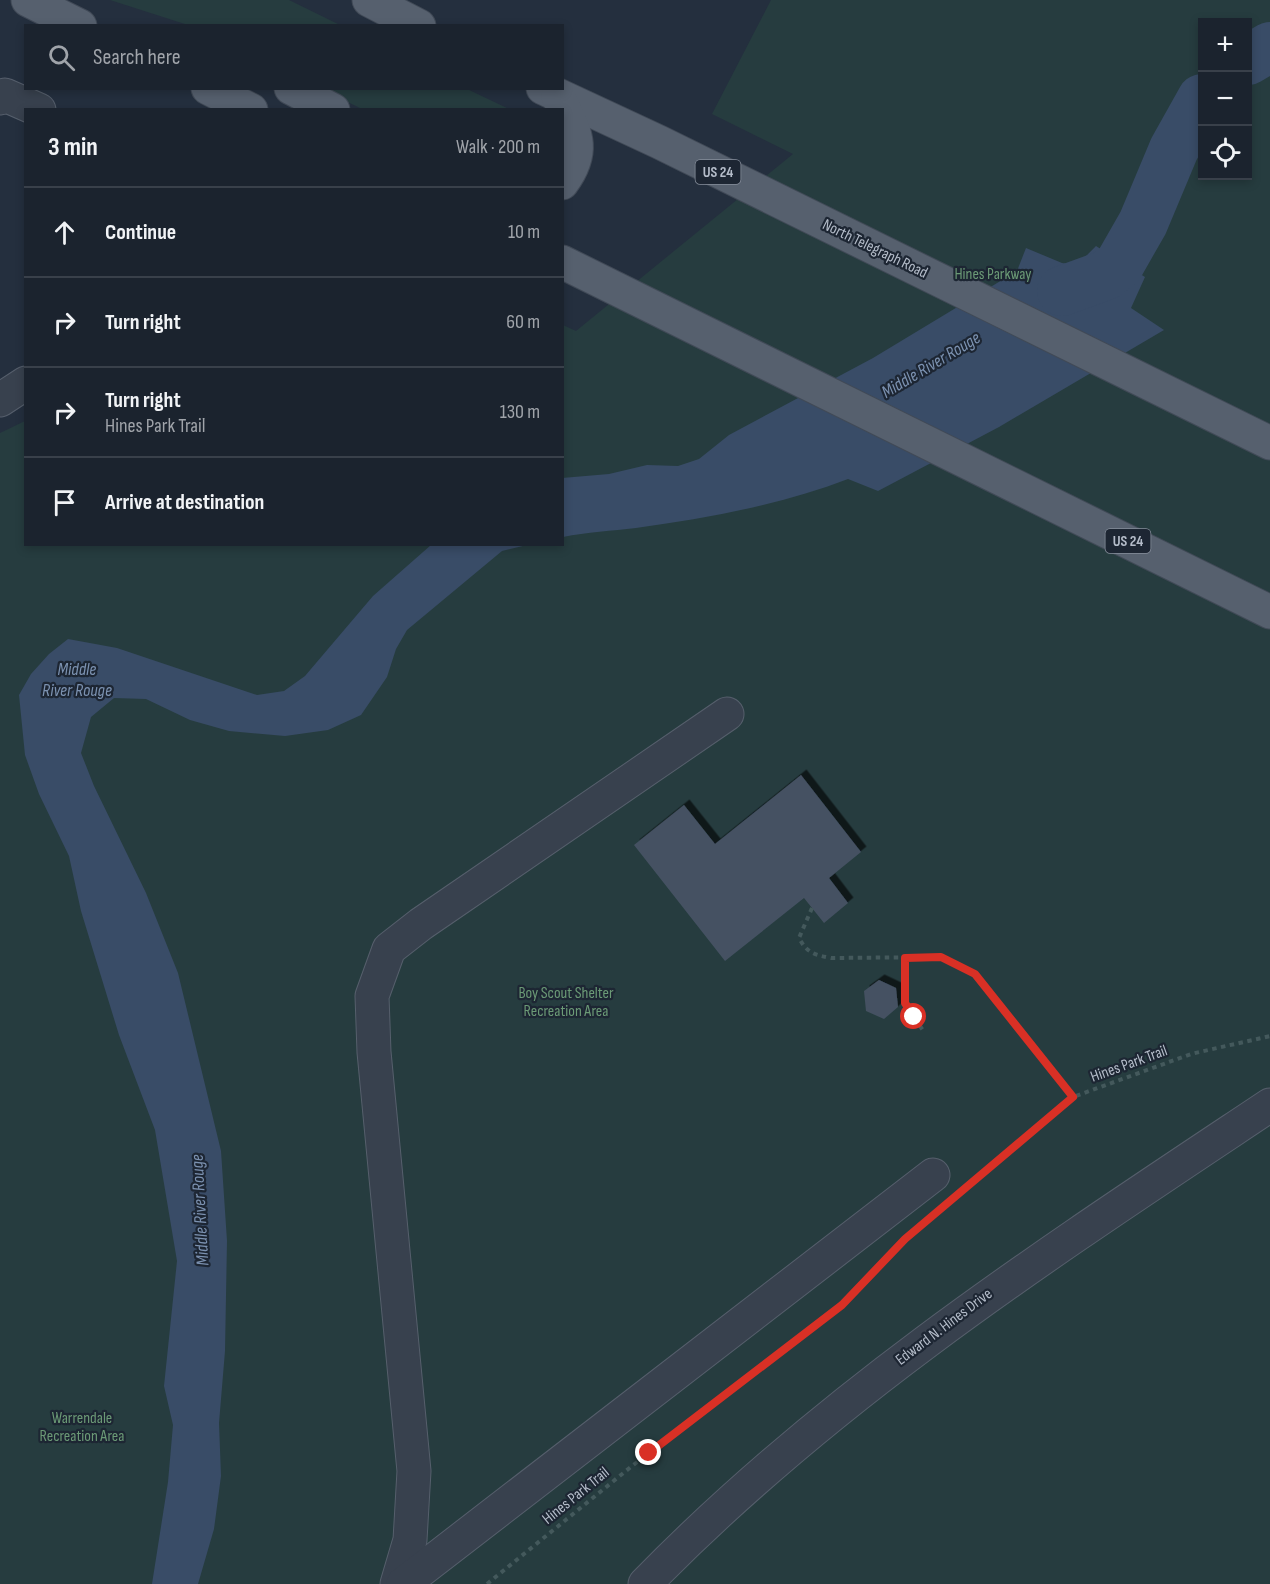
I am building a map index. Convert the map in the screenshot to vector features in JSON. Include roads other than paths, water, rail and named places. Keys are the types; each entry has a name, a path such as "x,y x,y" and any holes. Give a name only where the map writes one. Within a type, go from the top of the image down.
{"main road":[{"path":"28,0 76,24"},
{"path":"369,0 415,24"},
{"path":"212,90 247,108"},
{"path":"295,90 329,108"},
{"path":"551,92 560,108"},
{"name":"North Telegraph Road","path":"551,92 659,142 1270,443"},
{"path":"564,116 578,141 574,167 564,180"},
{"name":"US 24","path":"564,263 1270,612"}],"street":[{"path":"0,98 5,95 34,108"},
{"path":"0,400 24,384"},
{"path":"397,1584 410,1540 414,1471 374,1052 372,996 389,949 421,924 727,714"},
{"name":"Edward N. Hines Drive","path":"645,1584 785,1453 932,1335 1040,1258 1270,1105"},
{"path":"403,1584 946,1185"}],"water":[{"name":"Middle River Rouge","path":"1096,246 1145,277 1131,308 1164,330 999,427 878,491 848,479 796,496 717,515 564,537 564,478 609,474 647,465 678,466 699,459 729,435 873,358 1017,271 1026,248 1062,263 1077,265"},
{"name":"Middle River Rouge","path":"430,546 523,546 502,551 407,630 396,649 387,677 361,715 328,730 285,736 229,731 190,720 146,699 114,698 91,717 81,753 94,786 146,893 178,973 221,1151 227,1241 225,1351 219,1423 221,1476 214,1529 198,1584 152,1584 168,1482 173,1425 164,1386 177,1261 155,1130 119,1035 81,911 69,856 39,794 25,755 19,695 31,674 49,654 68,639 117,648 257,695 284,691 305,676 373,596"}],"waterway":[{"name":"Middle River Rouge","path":"1252,58 1270,47"},
{"name":"Middle River Rouge","path":"1062,291 1106,275 1119,265 1143,223 1174,149 1198,106"}],"park label":[{"name":"Hines Parkway","path":"993,274"},
{"name":"Boy Scout Shelter Recreation Area","path":"566,1002"},
{"name":"Warrendale Recreation Area","path":"82,1427"}]}
